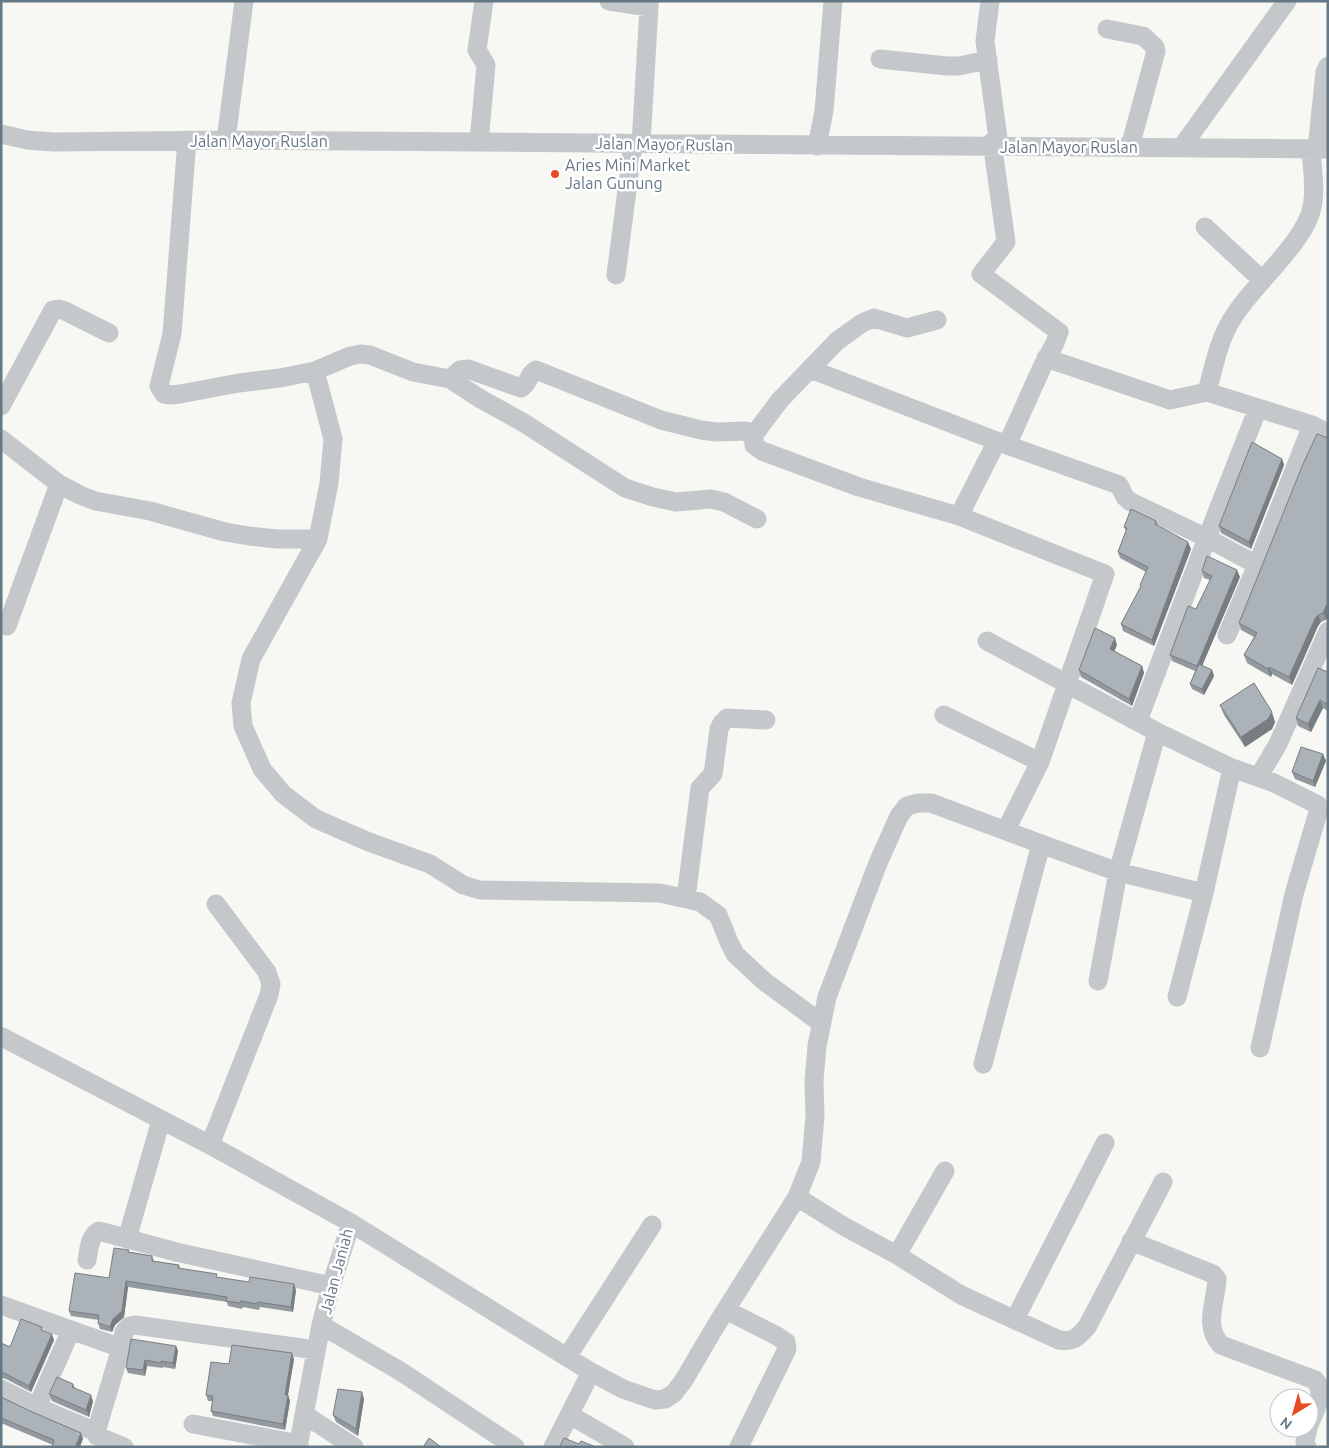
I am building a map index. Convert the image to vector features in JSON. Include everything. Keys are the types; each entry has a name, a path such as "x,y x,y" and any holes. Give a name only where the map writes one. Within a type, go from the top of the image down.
{"street":[{"path":"226,140 244,1"},
{"path":"478,142 486,65 477,50 484,1"},
{"path":"609,1 649,4 637,144 616,275"},
{"path":"817,146 825,101 833,1"},
{"path":"959,516 1002,443 1056,342 1059,332 981,274 1006,242 986,41 990,1"},
{"path":"1181,148 1287,1"},
{"path":"1107,29 1143,36 1152,43 1156,51 1130,147"},
{"path":"880,59 959,66 988,60"},
{"path":"1207,392 1221,342 1233,316 1295,240 1310,213 1319,149 1323,87 1325,72 1328,66"},
{"name":"Jalan Mayor Ruslan","path":"1,134 27,140 54,142 226,140 817,146 996,144 1221,150 1319,149"},
{"path":"187,140 172,334 159,386 161,391 171,395 280,378 315,371 350,356 370,354 413,372 450,378 625,488 676,502 711,499 724,502 757,520"},
{"path":"1205,227 1262,280"},
{"path":"1,406 53,310 65,311 109,333"},
{"path":"937,320 907,328 880,319 869,319 837,341 780,400 753,436 754,445 762,451 859,487 959,516 1106,574 1040,762 1006,830"},
{"path":"1046,358 1170,400 1207,392 1320,429 1227,634"},
{"path":"450,378 460,370 468,369 521,388 525,386 530,374 536,370 661,420 701,430 717,432 746,431 753,436"},
{"path":"810,369 1002,443 1119,485 1125,497 1131,502 1207,538 1257,565"},
{"path":"315,371 333,440 329,483 318,539 251,659 241,703 243,726 262,770 283,794 316,819 368,842 430,864 463,885 480,890 660,893 700,902 718,915 736,954 765,982 821,1023"},
{"path":"1138,721 1258,408"},
{"path":"1,439 59,484 95,501 150,511 225,532 277,539 318,539"},
{"path":"7,626 59,484"},
{"path":"1259,776 1278,744 1328,631"},
{"path":"987,641 1157,732 1232,768 1259,776 1318,805 1319,809 1294,894 1260,1048"},
{"path":"944,715 1040,762"},
{"path":"686,898 700,788 713,774 722,723 727,718 766,720"},
{"path":"1098,981 1118,872 1157,732"},
{"path":"1177,996 1204,893 1232,768"},
{"path":"351,1223 591,1372 622,1389 655,1400 665,1398 674,1393 684,1380 797,1196 811,1162 815,1116 814,1081 821,1023 827,997 878,863 902,811 907,806 918,803 931,803 1118,872 1204,893"},
{"path":"983,1064 1041,844"},
{"path":"210,1145 269,994 271,984 267,972 216,904"},
{"name":"Jalan Janiah","path":"2,1037 210,1145 351,1223 331,1286 321,1326 299,1445"},
{"path":"127,1239 162,1120"},
{"path":"1015,1320 1105,1143"},
{"path":"897,1255 945,1171"},
{"path":"797,1196 845,1227 897,1255 962,1295 1059,1340 1069,1341 1078,1337 1087,1327 1130,1241 1163,1182"},
{"path":"567,1357 652,1225"},
{"path":"87,1260 92,1238 99,1231 176,1252 331,1286"},
{"path":"1130,1241 1213,1274 1217,1279 1217,1288 1211,1314 1211,1326 1216,1340 1221,1345 1315,1380 1324,1381 1319,1398"},
{"path":"1,1305 120,1348"},
{"path":"726,1310 786,1342 786,1349 739,1447"},
{"path":"96,1432 124,1332 129,1326 135,1325 316,1350"},
{"path":"321,1326 400,1370 515,1447"},
{"path":"37,1408 71,1330"},
{"path":"553,1447 591,1372"},
{"path":"1,1389 37,1408 96,1432 97,1436 124,1447"},
{"path":"305,1415 354,1447"},
{"path":"570,1415 625,1447"},
{"path":"194,1424 299,1445"}],"building":[{"path":"1317,434 1328,438 1328,602 1323,613 1315,619 1289,677 1269,667 1268,669 1244,655 1257,633 1239,623"},
{"path":"1252,442 1282,459 1249,542 1219,526"},
{"path":"1131,509 1156,521 1155,524 1188,542 1152,640 1121,624 1141,586 1148,567 1118,552 1127,528 1124,527"},
{"path":"1207,556 1237,570 1197,666 1170,655 1188,606 1196,609 1212,576 1202,571"},
{"path":"1095,628 1115,638 1110,649 1142,666 1129,699 1079,670"},
{"path":"1199,664 1212,670 1202,689 1190,684"},
{"path":"1318,668 1328,672 1328,705 1320,700 1308,724 1296,718"},
{"path":"1254,683 1272,712 1268,719 1241,737 1220,705"},
{"path":"1301,747 1323,754 1313,781 1292,772"},
{"path":"114,1248 152,1256 152,1261 179,1265 178,1268 217,1274 216,1277 249,1282 250,1277 294,1284 291,1307 258,1302 257,1304 226,1301 227,1297 126,1281 122,1311 113,1319 110,1327 98,1323 99,1315 69,1311 75,1273 109,1278"},
{"path":"21,1319 42,1327 41,1330 52,1334 29,1386 1,1373 1,1343 10,1347"},
{"path":"131,1339 176,1346 173,1363 145,1360 143,1370 126,1368"},
{"path":"232,1345 292,1353 285,1395 288,1395 283,1424 211,1411 213,1396 206,1395 211,1362 229,1364"},
{"path":"57,1377 73,1384 72,1387 91,1395 86,1410 49,1394"},
{"path":"338,1389 362,1392 356,1429 333,1415"},
{"path":"1,1397 81,1433 76,1445 82,1447 52,1447 54,1440 1,1418"},
{"path":"429,1438 441,1447 423,1447"},
{"path":"564,1438 579,1444 581,1441 596,1447 559,1447"}],"place":[{"name":"Aries Mini Market Jalan Gunung","path":"555,174"}]}
